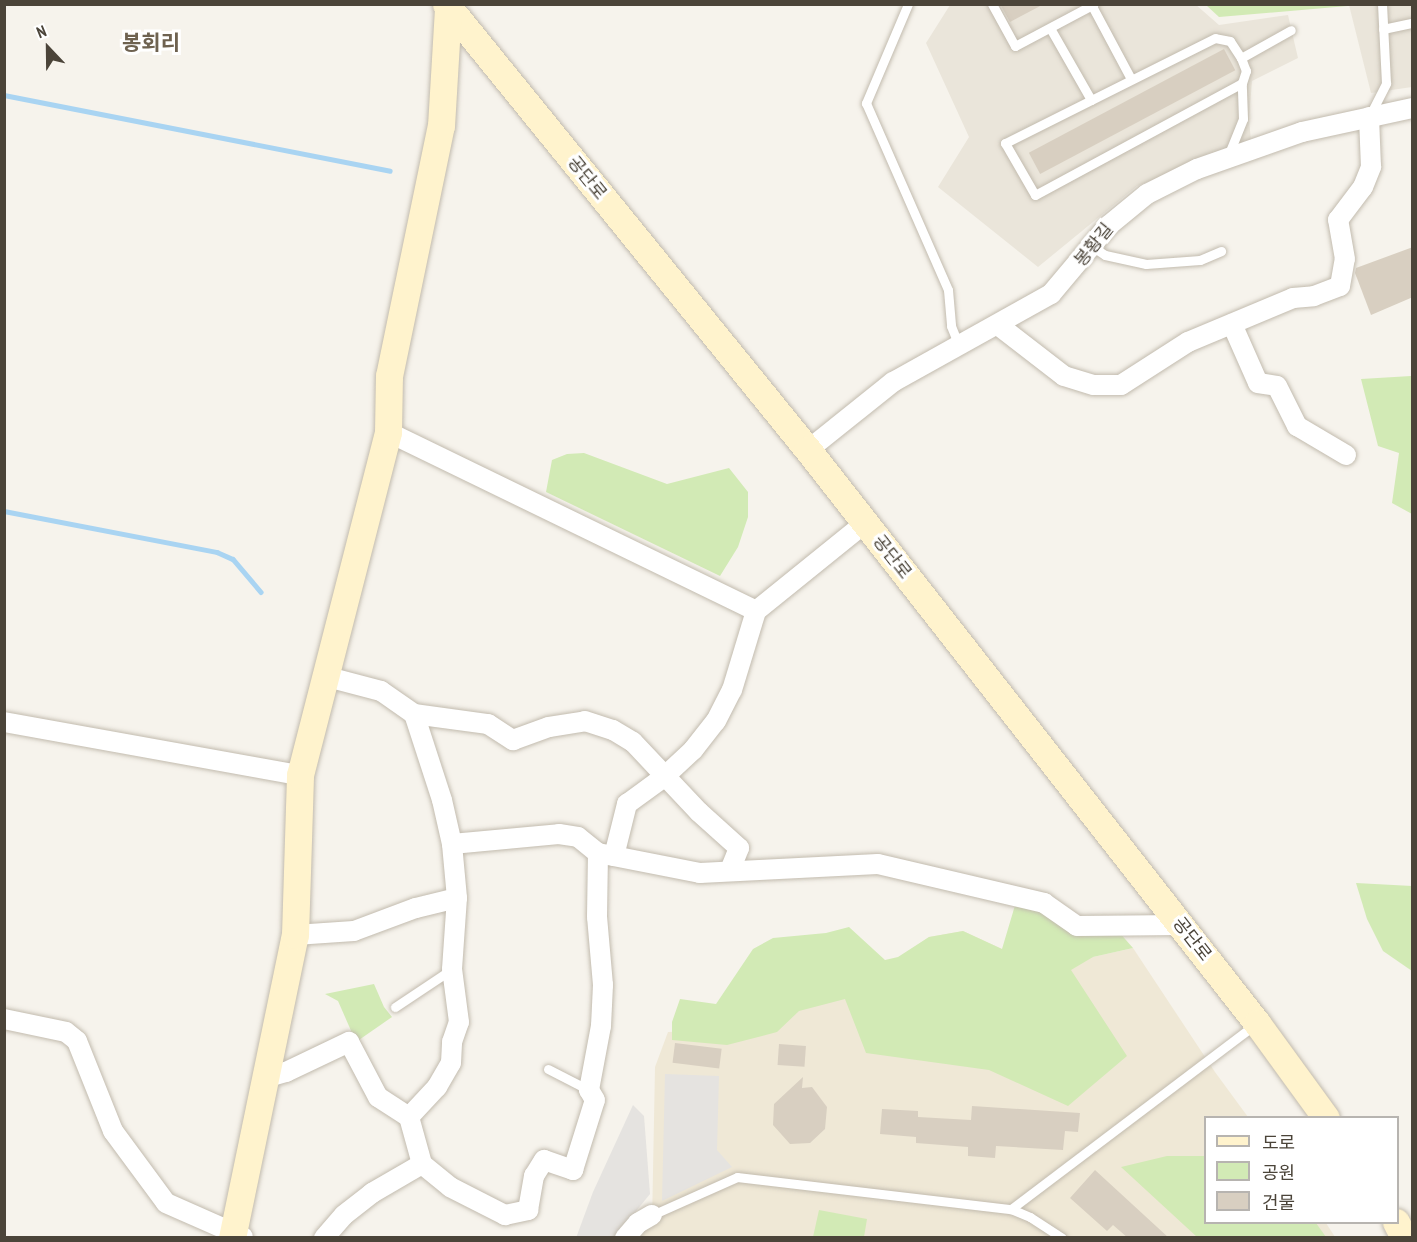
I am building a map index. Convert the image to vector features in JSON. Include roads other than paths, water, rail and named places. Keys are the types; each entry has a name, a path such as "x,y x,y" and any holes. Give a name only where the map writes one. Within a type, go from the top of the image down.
{"street":[{"path":"4,1018 66,1032 71,1036 76,1041 113,1131 166,1203 236,1235 265,1078 295,935 300,775 388,432 389,376 441,126 447,6"},
{"name":"공단로","path":"447,6 808,450 1181,925 1257,1023 1325,1116"},
{"name":"봉황길","path":"808,450 893,382 1051,294 1093,247 1108,226 1147,194 1227,156 1302,132 1413,108"},
{"path":"998,324 1064,376 1095,385 1122,386 1188,342 1293,298 1314,296 1340,286 1345,259 1338,220 1363,187 1371,167 1369,117"},
{"path":"1232,324 1258,383 1277,386 1297,426 1346,455"},
{"path":"388,432 756,611"},
{"path":"265,1078 286,1072 349,1042 378,1097 409,1117 422,1164 450,1187 506,1215 528,1210 534,1176 544,1160 573,1170 595,1100 590,1090 601,1026 603,985 597,917 606,855 627,804 664,777 693,750 716,721 732,690 756,611 865,523"},
{"path":"324,676 381,692 414,714 488,724 513,740 549,727 585,721 613,730 633,741 664,777 739,848 730,870"},
{"path":"409,1117 438,1087 451,1063 452,1042 459,1022 452,969 457,898 452,844 442,800 414,714"},
{"path":"4,722 300,775"},
{"path":"452,844 559,834 578,837 606,855 700,873 878,864 1044,903 1077,926 1181,925"},
{"path":"295,935 354,931 416,908 457,898"},
{"path":"324,1238 344,1215 372,1193 422,1164"},
{"path":"625,1238 638,1223 652,1215"},
{"path":"1397,1224 1404,1238"}],"lane":[{"path":"908,4 866,103 948,290 951,326 959,346"},
{"path":"992,4 1015,46 1093,5 1131,80"},
{"path":"1369,117 1386,83 1382,4"},
{"path":"1383,29 1413,23"},
{"path":"1050,28 1091,100"},
{"path":"1241,58 1291,30"},
{"path":"1227,156 1243,119 1242,83 1246,71 1230,41 1215,38 1005,143 1035,195 1242,83"},
{"path":"1093,247 1105,255 1146,264 1200,260 1221,251"},
{"path":"395,1007 452,969"},
{"path":"1011,1209 1257,1023"},
{"path":"548,1069 590,1090"},
{"path":"652,1215 737,1177 1011,1209 1030,1217 1062,1238"}],"waterway":[{"path":"4,95 390,171"},
{"path":"4,511 217,552 233,559 261,592"}],"district":[{"name":"봉회리","path":"151,43"}]}
